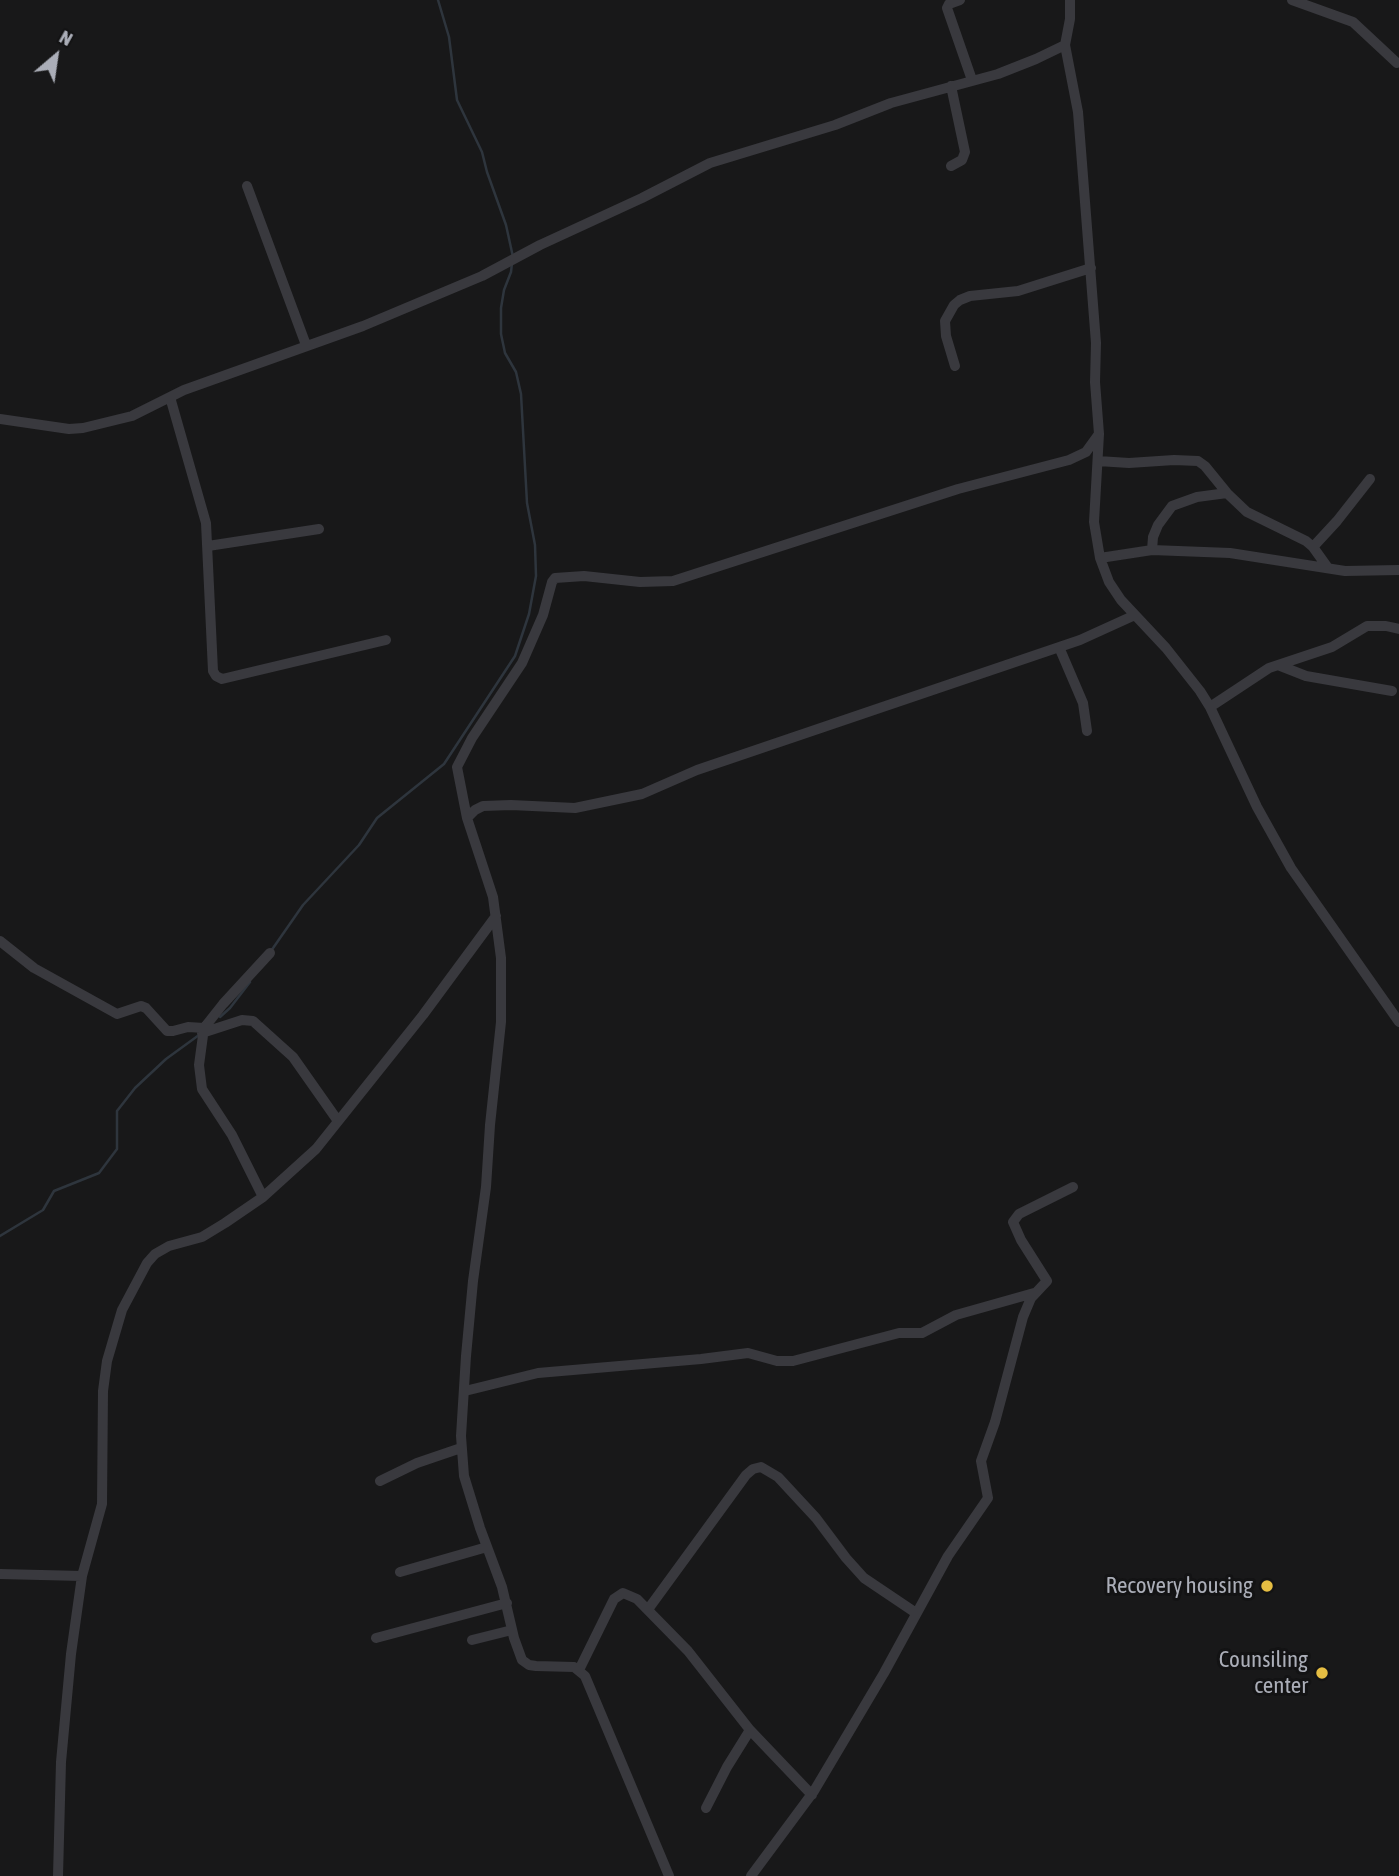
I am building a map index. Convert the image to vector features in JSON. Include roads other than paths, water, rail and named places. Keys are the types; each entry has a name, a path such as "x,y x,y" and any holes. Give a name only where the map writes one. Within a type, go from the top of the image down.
{"street":[{"path":"960,0 949,4 947,8 972,80"},
{"path":"1070,0 1065,45 1078,112 1096,343 1095,382 1099,435 1094,522 1100,558 1109,582 1166,648 1210,706 1238,769 1291,868 1399,1022"},
{"path":"1292,0 1353,22 1397,63"},
{"path":"0,419 69,429 132,416 170,397 363,326 482,276 710,163 789,140 891,103 1036,60 1065,45"},
{"path":"951,86 965,152 962,160 951,166"},
{"path":"247,186 306,345"},
{"path":"955,366 945,321 960,300 970,296 1018,291 1091,268"},
{"path":"170,397 206,523 213,671 218,678 386,640"},
{"path":"669,1876 590,1686 579,1670 567,1665 529,1665 522,1660 507,1603 464,1476 461,1448 471,1301 486,1187 501,1022 501,958 496,916 486,871 467,818 457,767 472,738 522,663 555,579 584,576 640,582 673,581 958,489 1069,460 1086,452 1099,435"},
{"path":"1098,461 1198,461 1216,477 1227,493 1257,518 1313,547 1328,568"},
{"path":"1313,547 1370,479"},
{"path":"1152,550 1153,537 1158,526 1172,506 1196,497 1227,493"},
{"path":"208,545 319,529"},
{"path":"1100,558 1152,550 1230,553 1328,568 1371,572 1399,570"},
{"path":"467,818 483,806 575,808 642,794 706,767 1059,647 1135,615"},
{"path":"1210,706 1278,665 1332,647 1367,626 1399,629"},
{"path":"1059,647 1083,704 1087,732"},
{"path":"1278,665 1297,674 1340,684 1392,691"},
{"path":"58,1876 61,1762 71,1654 82,1576 102,1504 103,1391 107,1361 122,1310 147,1263 155,1254 169,1246 202,1237 263,1197 316,1149 423,1015 496,916"},
{"path":"0,941 34,968 117,1014 141,1006 146,1008 167,1031 188,1027 203,1031 242,1020 253,1021 293,1057 338,1121"},
{"path":"263,1197 232,1135 201,1085 199,1065 203,1031 223,1004 270,953"},
{"path":"465,1391 538,1373 748,1353 777,1361 793,1361 899,1333 922,1332 956,1315 1034,1293 1046,1283 1013,1222 1019,1214 1073,1187"},
{"path":"751,1876 812,1795 948,1556 988,1498 981,1461 995,1422 1023,1317 1034,1293"},
{"path":"380,1481 461,1448"},
{"path":"649,1608 746,1475 761,1467 778,1477 816,1518 864,1578 916,1613"},
{"path":"400,1572 487,1547"},
{"path":"0,1574 82,1576"},
{"path":"579,1670 614,1599 619,1594 629,1595 649,1608 688,1651 750,1730 812,1795"},
{"path":"376,1638 507,1603"},
{"path":"472,1640 512,1630"},
{"path":"706,1808 750,1730"}],"waterway":[{"path":"438,0 449,37 457,100 482,152 506,225 513,257"},
{"path":"271,951 303,905 359,845 377,818 444,764 515,656 529,614 536,576 535,545 527,503 521,394 516,372 505,353 501,334 501,308 512,263"},
{"path":"220,1017 250,982"},
{"path":"0,1236 43,1210 54,1191 99,1173 117,1149 117,1111 135,1088 166,1059 199,1035"}],"place":[{"name":"Recovery housing","path":"1267,1586"},
{"name":"Counsiling center","path":"1322,1673"}]}
